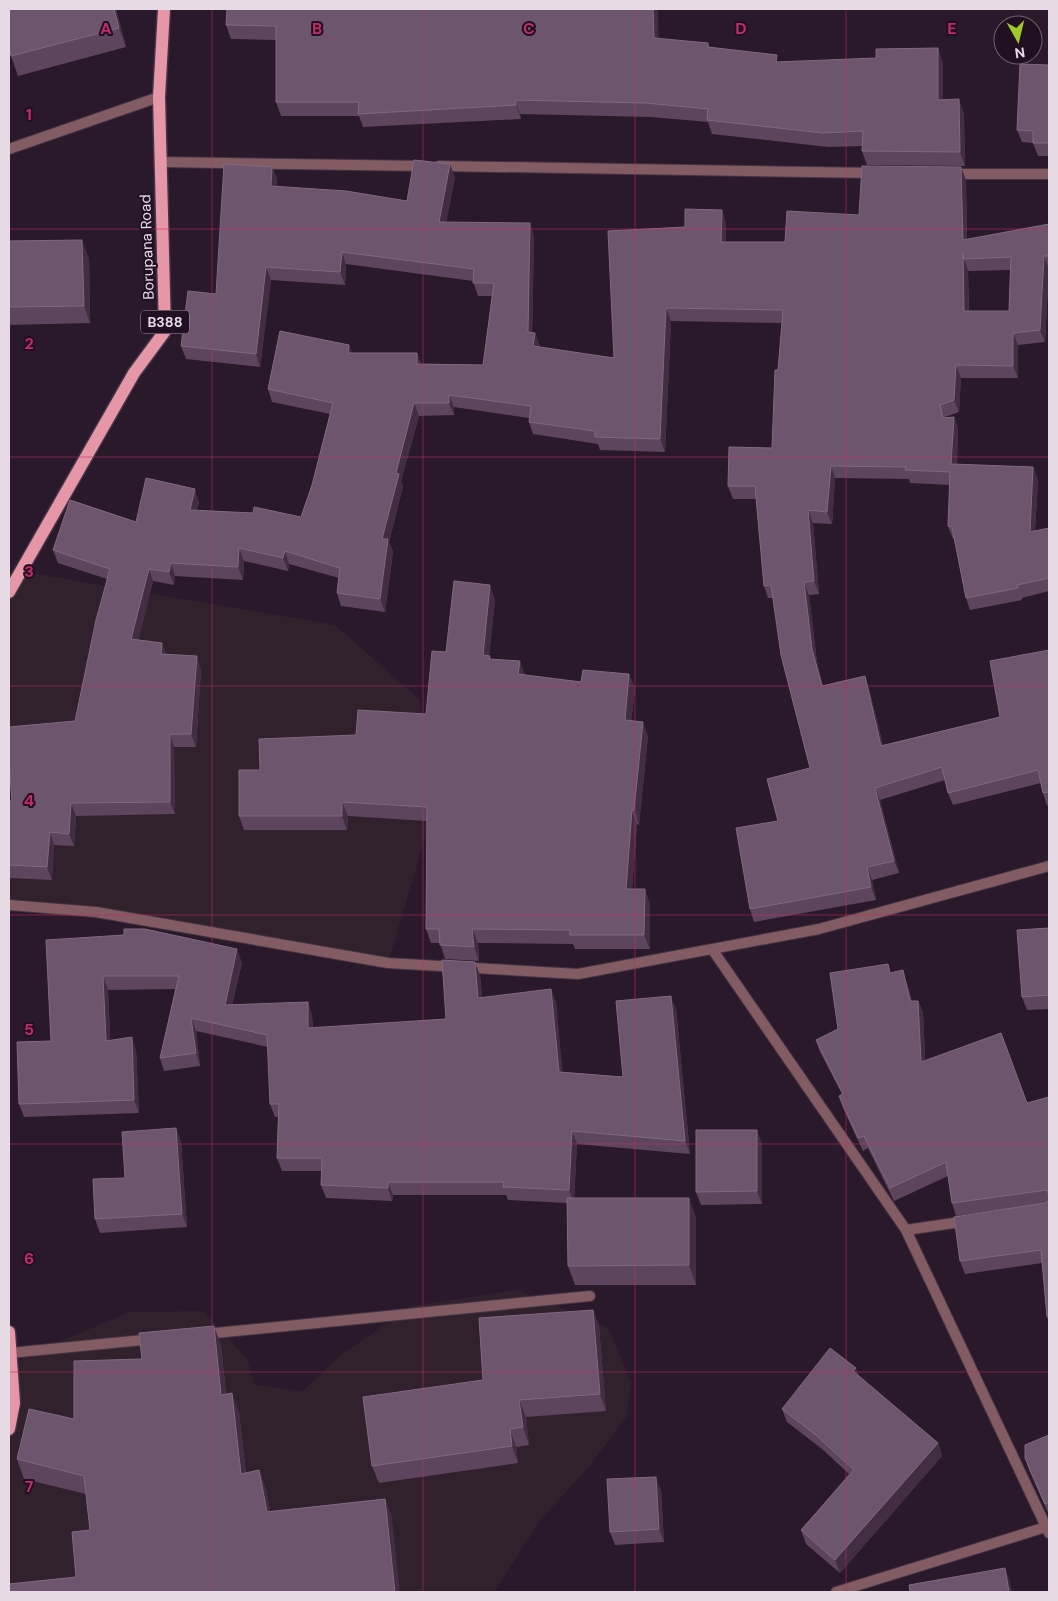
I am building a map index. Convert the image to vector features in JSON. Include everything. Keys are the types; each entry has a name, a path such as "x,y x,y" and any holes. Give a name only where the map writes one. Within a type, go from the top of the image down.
{"main road":[{"name":"Borupana Road","path":"9,592 134,373 165,331 159,97 164,9"},
{"path":"9,1332 14,1403 9,1429"}],"street":[{"path":"9,149 159,97"},
{"path":"160,162 883,173"},
{"path":"942,174 1049,174"},
{"path":"9,905 96,912 397,964 578,974 819,929 1049,866"},
{"path":"712,949 906,1230 1048,1530 836,1592"},
{"path":"906,1230 983,1219"},
{"path":"197,1335 590,1296"},
{"path":"10,1353 168,1338"}],"shaded area":[{"path":"20,571 335,625 420,700 431,788 428,828 388,963 96,912 9,905 9,592"},
{"path":"517,1290 608,1327 631,1382 626,1417 589,1467 542,1518 494,1592 9,1592 11,1366 32,1353 130,1312 204,1311 248,1360 254,1385 303,1391 341,1355 411,1306"}],"building":[{"path":"9,9 114,9 119,28 11,56 9,47"},
{"path":"227,9 653,9 654,38 708,43 708,47 777,55 776,62 876,58 876,49 938,48 938,100 959,99 960,152 862,151 863,131 823,133 707,120 708,109 646,103 515,100 516,105 358,114 359,102 276,102 276,26 226,25"},
{"path":"1020,65 1049,65 1049,143 1033,143 1033,131 1017,130"},
{"path":"414,160 450,164 439,222 530,223 528,332 535,333 533,346 614,358 608,231 685,227 685,209 722,210 721,242 785,242 787,211 859,215 862,166 961,167 963,240 1049,224 1049,256 1044,256 1040,330 1013,333 1013,366 956,365 954,400 940,405 943,418 954,417 951,464 1033,467 1030,532 1049,528 1049,578 1017,585 1018,588 966,598 952,527 948,526 950,472 905,470 906,467 831,466 827,512 808,510 814,581 804,582 812,649 822,686 865,676 881,746 1000,717 990,661 1049,650 1049,792 1043,793 1038,770 948,793 942,767 875,788 894,861 867,867 871,887 750,909 736,828 778,821 767,779 810,768 781,655 771,585 764,586 755,486 728,486 729,447 772,448 775,370 778,370 783,310 666,308 660,439 595,437 595,431 529,422 531,406 449,395 449,403 414,403 396,473 399,474 382,539 388,539 380,599 337,593 340,568 285,551 283,558 239,548 238,567 171,563 169,572 149,569 131,639 162,643 161,654 197,656 191,734 170,734 170,802 71,803 69,834 50,832 47,867 9,865 9,801 12,801 9,727 75,721 96,620 110,569 53,550 70,500 136,522 146,478 195,489 190,510 253,513 254,507 301,517 312,485 333,403 268,389 280,331 349,345 348,353 417,353 417,364 483,365 494,283 473,283 474,269 342,252 340,272 266,267 256,354 181,346 188,291 216,294 224,164 272,167 271,186 346,191 407,201","holes":["963,253 964,259 1011,257 1009,311 964,311"]},
{"path":"82,240 84,306 9,307 9,241"},
{"path":"454,581 490,585 483,655 490,656 489,659 520,661 518,674 581,682 583,670 629,674 625,720 643,722 634,810 632,810 626,889 645,889 644,935 570,935 570,930 472,929 474,947 440,945 439,929 426,929 427,807 342,802 342,816 239,816 239,770 260,770 259,739 356,735 358,710 426,714 432,651 446,652"},
{"path":"1049,928 1049,995 1022,997 1017,930"},
{"path":"124,929 145,929 237,949 225,1005 308,1002 308,1028 446,1019 442,960 475,962 478,998 551,989 559,1072 623,1077 616,1001 671,996 685,1141 572,1131 569,1190 503,1187 504,1182 388,1182 388,1188 321,1185 322,1158 277,1158 279,1104 270,1104 267,1035 191,1018 196,1053 160,1058 179,976 103,976 106,1041 132,1037 134,1100 19,1104 17,1042 51,1041 46,940 124,935"},
{"path":"888,964 890,973 903,970 910,1001 918,1001 921,1062 1001,1033 1027,1103 1049,1097 1049,1195 1047,1190 952,1203 946,1162 890,1188 864,1136 858,1138 839,1096 843,1094 816,1040 838,1029 830,973"},
{"path":"176,1128 182,1214 95,1219 93,1179 125,1178 122,1132"},
{"path":"696,1130 757,1130 757,1191 696,1192"},
{"path":"567,1198 689,1198 689,1265 568,1266"},
{"path":"1049,1200 1049,1317 1047,1317 1041,1250 960,1261 954,1217 1045,1203"},
{"path":"593,1310 600,1394 519,1400 523,1427 510,1429 512,1446 372,1466 363,1397 483,1380 479,1318"},
{"path":"214,1326 221,1395 232,1393 241,1474 259,1470 267,1512 385,1499 395,1592 9,1592 9,1584 76,1577 72,1532 90,1530 84,1476 17,1459 29,1409 74,1419 74,1361 142,1359 139,1333"},
{"path":"830,1348 856,1368 853,1371 938,1443 835,1560 801,1530 854,1470 817,1436 782,1409"},
{"path":"1049,1435 1049,1502 1045,1504 1025,1458 1025,1445"},
{"path":"656,1477 659,1529 610,1532 607,1479"},
{"path":"1005,1568 1009,1592 910,1592 909,1585"}]}
